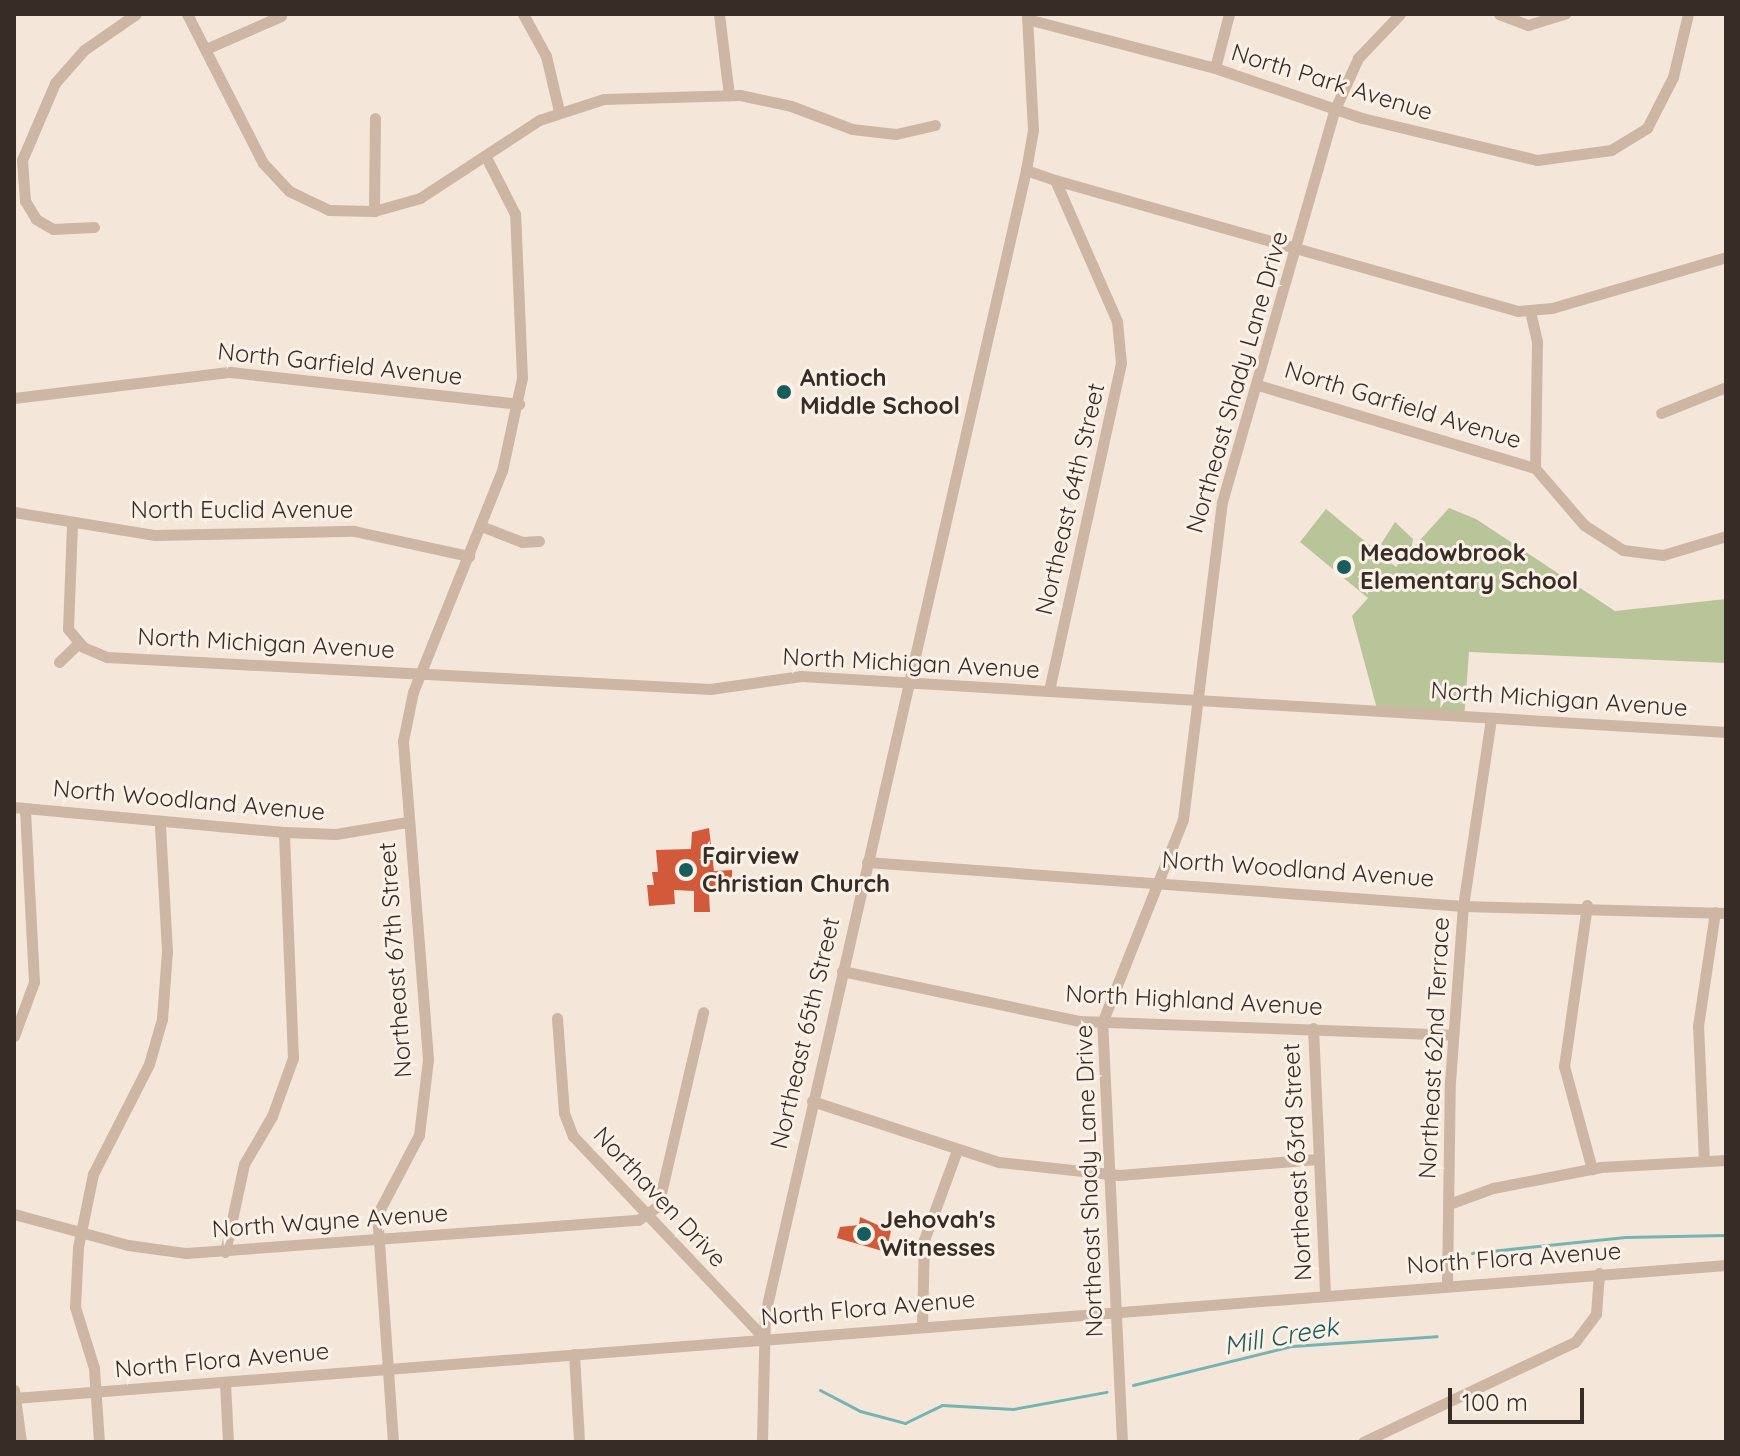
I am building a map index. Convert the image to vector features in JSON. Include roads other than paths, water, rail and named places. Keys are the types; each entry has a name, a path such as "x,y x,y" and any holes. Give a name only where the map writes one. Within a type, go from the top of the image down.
{"street":[{"path":"94,227 53,229 36,219 23,190 22,160 55,83 84,50 136,14"},
{"path":"187,14 277,181 315,206 374,211 436,190 559,111 604,99 729,95 773,100 852,129 896,134 935,125"},
{"path":"523,14 555,79 559,111"},
{"path":"719,14 729,95"},
{"path":"1215,68 1229,14"},
{"name":"Northeast Shady Lane Drive","path":"1122,1442 1114,1310 1112,1175 1102,1023 1183,819 1200,702 1211,557 1335,109 1358,58 1400,14"},
{"path":"1499,14 1528,25 1565,14"},
{"name":"North Park Avenue","path":"1027,16 1215,68 1335,109 1518,160 1597,154 1625,144 1661,108 1688,14"},
{"path":"208,48 281,16"},
{"path":"1027,16 1033,130 1026,170 1055,180 1530,311 1726,257"},
{"path":"374,211 375,118"},
{"name":"Northeast 67th Street","path":"393,1442 377,1215 419,1135 427,1088 403,741 420,673 481,526 519,404 524,342 515,214 486,157"},
{"name":"Northeast 65th Street","path":"762,1442 764,1338 812,1101 1026,170"},
{"name":"Northeast 64th Street","path":"1049,691 1121,363 1117,321 1055,180"},
{"path":"1530,311 1537,354 1535,468 1584,525 1623,550 1663,555 1726,536"},
{"name":"North Garfield Avenue","path":"14,398 230,372 519,404"},
{"name":"North Garfield Avenue","path":"1258,385 1535,468"},
{"path":"1661,413 1726,387"},
{"name":"North Euclid Avenue","path":"14,512 72,525 155,535 354,531 469,556"},
{"path":"59,662 79,643 68,629 64,602 72,525"},
{"path":"481,526 522,542 539,541"},
{"name":"North Michigan Avenue","path":"79,643 107,657 710,689 785,676 907,686 1049,691 1726,732"},
{"name":"Northeast 62nd Terrace","path":"1447,1285 1453,1035 1463,906 1491,718"},
{"path":"14,1036 34,982 20,808"},
{"name":"North Woodland Avenue","path":"20,808 160,825 336,834 407,822"},
{"path":"99,1442 95,1393 75,1307 81,1232 93,1174 149,1064 162,1019 167,951 160,825"},
{"path":"225,1252 244,1164 277,1105 293,1058 284,832"},
{"name":"North Woodland Avenue","path":"867,862 1158,881 1463,906 1587,905 1720,913"},
{"path":"1587,905 1563,1056 1570,1106 1592,1169"},
{"path":"1704,1161 1698,1026 1720,913"},
{"name":"North Highland Avenue","path":"842,971 1102,1023 1453,1035"},
{"path":"652,1214 703,1012"},
{"name":"Northaven Drive","path":"557,1018 570,1131 652,1214 745,1325 764,1338"},
{"name":"Northeast 63rd Street","path":"1313,1028 1325,1295"},
{"path":"812,1101 956,1153 1112,1175 1317,1159"},
{"path":"922,1326 924,1240 956,1153"},
{"path":"1449,1204 1493,1188 1592,1169 1726,1160"},
{"name":"North Wayne Avenue","path":"14,1214 168,1253 225,1252 638,1220 652,1214"},
{"name":"North Flora Avenue","path":"15,1395 95,1393 1114,1310 1726,1266"},
{"path":"1363,1442 1575,1342 1596,1314 1599,1273"},
{"path":"574,1354 579,1442"},
{"path":"225,1383 228,1442"},
{"path":"15,1395 21,1442"}],"waterway":[{"name":"Mill Creek","path":"1472,1253 1625,1237 1726,1235"},
{"name":"Mill Creek","path":"1133,1385 1292,1346 1437,1336"},
{"name":"Mill Creek","path":"820,1390 860,1411 905,1423 942,1405 1013,1409 1106,1392"}],"place":[{"name":"Antioch Middle School","path":"784,392"},
{"name":"Meadowbrook Elementary School","path":"1344,567"},
{"name":"Fairview Christian Church","path":"686,870"},
{"name":"Jehovah's Witnesses","path":"864,1234"}]}
